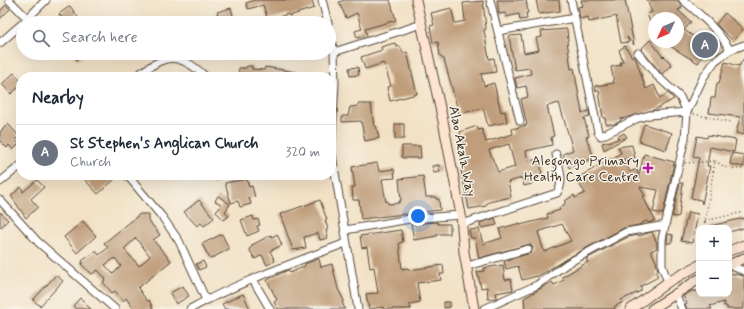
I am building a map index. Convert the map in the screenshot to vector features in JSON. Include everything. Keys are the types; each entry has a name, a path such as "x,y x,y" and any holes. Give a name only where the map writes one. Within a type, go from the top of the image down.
{"street":[{"path":"9,0 21,16"},
{"path":"31,16 46,0"},
{"path":"322,0 326,16"},
{"name":"Alao Akala Way","path":"416,0 462,219 467,266 474,309"},
{"path":"490,0 520,121"},
{"path":"571,0 600,135 606,135 636,119 648,115 687,112"},
{"path":"683,0 703,16 730,50"},
{"path":"498,31 575,18"},
{"path":"336,51 422,24"},
{"path":"0,43 16,30"},
{"path":"668,282 662,266 661,250 685,138 687,112 703,78 715,61 730,50 744,45"},
{"path":"638,53 657,76 680,97 687,112"},
{"path":"142,72 160,60"},
{"path":"179,60 193,66 200,72"},
{"path":"334,60 335,72"},
{"path":"345,230 410,220 462,219 557,193 561,185 562,177 556,154"},
{"path":"0,182 16,169"},
{"path":"336,178 358,309"},
{"path":"131,180 163,218 179,241 206,300"},
{"path":"0,200 38,242 115,309"},
{"path":"484,309 537,285 568,263 626,232 666,224"},
{"path":"190,309 206,300 286,265 346,244"},
{"path":"732,250 744,245"},
{"path":"467,266 528,249"},
{"path":"732,264 744,258"},
{"path":"732,266 744,271"},
{"path":"631,309 668,282 696,267"},
{"path":"253,280 270,309"},
{"path":"652,309 696,281"},
{"path":"675,293 682,309"}],"path":[{"path":"687,112 732,122"},
{"path":"680,163 715,161 727,168 744,169"},
{"path":"704,225 715,161"},
{"path":"704,221 744,212"}],"building":[{"path":"255,0 312,0 314,8 289,16 288,14 281,16 267,16 263,5 248,9 246,3"},
{"path":"345,0 390,0 396,20 365,29 367,35 357,38 355,31 362,29 357,13 346,18 339,2"},
{"path":"497,0 526,0 528,13 526,13 527,19 520,20 519,14 506,17 505,13 499,14"},
{"path":"536,0 559,0 560,11 539,14"},
{"path":"581,0 625,0 634,45 627,37 629,42 621,43 616,16 589,22 588,17 580,19 578,7 583,6"},
{"path":"647,0 677,0 682,8 678,10 680,12 652,12"},
{"path":"483,1 486,29 484,30 489,59 494,58 496,72 481,74 484,86 494,83 501,112 505,111 507,122 488,126 483,108 459,114 444,59 440,56 438,42 433,43 430,26 434,25 431,13 451,8 455,23 465,21 463,3"},
{"path":"6,5 10,9 0,19 0,11"},
{"path":"70,6 77,16 61,16 59,14"},
{"path":"231,8 233,16 218,16 217,12"},
{"path":"725,13 743,29 733,41 716,24"},
{"path":"684,16 691,22 684,30"},
{"path":"567,29 571,69 574,68 582,113 589,111 590,117 584,118 589,136 586,137 594,158 569,168 563,154 573,150 559,103 547,106 554,136 551,137 552,145 526,151 528,161 540,159 542,177 531,179 532,184 524,186 522,178 508,182 511,197 489,202 486,206 469,209 461,170 464,169 458,146 464,145 460,132 477,126 478,130 482,129 486,142 513,134 512,129 527,125 521,99 528,97 526,86 517,88 515,78 531,74 530,68 515,70 509,36 521,35 524,53 539,50 536,38 542,37 541,31","holes":["509,144 515,167 498,172 489,150"]},
{"path":"684,30 708,46 698,63 673,48 684,48"},
{"path":"648,42 648,48 656,48 672,65 662,74 641,49"},
{"path":"395,43 397,47 400,46 403,53 407,52 417,94 390,101 387,87 391,86 384,63 365,69 361,57 382,50 381,47"},
{"path":"625,46 632,57 634,55 635,57 646,89 654,85 660,98 668,93 674,99 654,110 620,119 621,121 615,124 606,124 605,118 603,118 599,91 596,91 595,86 614,83 611,67 621,65 620,62 623,62 619,50"},
{"path":"744,58 744,135 736,133 740,117 709,113 711,98 715,98 717,83 719,83 725,62 739,66"},
{"path":"247,66 252,66 252,69 264,70 265,67 296,72 239,72 239,68 246,68"},
{"path":"358,67 359,75 350,76 349,68"},
{"path":"14,73 16,75 16,90 11,94 2,84"},
{"path":"358,104 371,104 374,126 376,126 379,138 365,141 361,121 342,122 342,116 348,116 350,107 358,106"},
{"path":"8,124 16,133 16,147 13,150 9,145 7,148 0,141 0,132"},
{"path":"395,124 404,124 404,139 395,139"},
{"path":"644,124 672,133 666,150 639,141"},
{"path":"624,133 627,137 604,150 602,143 619,139 617,137"},
{"path":"708,135 736,140 734,152 710,147 707,166 710,166 702,204 701,200 691,198 699,158 693,157 697,136 707,138"},
{"path":"632,145 635,158 624,159 630,172 637,169 638,179 644,154 674,162 663,214 653,212 658,190 640,187 645,196 643,197 655,220 649,223 646,221 639,225 624,228 566,259 537,277 522,280 518,266 506,269 504,261 531,253 533,248 530,244 479,258 475,238 471,238 469,230 479,229 483,244 502,238 499,229 520,223 520,225 548,218 547,214 560,210 559,208 565,204 565,201 574,195 575,198 585,193 576,179 603,163 609,162 608,160 621,153 618,147","holes":["562,224 571,241 544,252 538,232"]},
{"path":"402,146 420,146 421,158 402,158"},
{"path":"732,153 744,155 744,167 730,164"},
{"path":"377,163 379,171 394,169 395,178 382,179 386,202 388,201 388,204 399,203 399,201 401,201 399,179 423,176 426,197 436,197 436,199 439,199 440,210 361,219 359,200 353,200 352,187 355,187 352,167"},
{"path":"439,165 440,172 434,173 432,166"},
{"path":"37,180 44,187 31,199 38,207 26,218 11,196 21,187 23,192"},
{"path":"85,180 114,180 98,194"},
{"path":"247,180 249,187 252,186 255,197 249,198 251,204 240,207 238,201 231,203 225,183"},
{"path":"680,183 683,183 679,216 676,217 672,216"},
{"path":"218,196 230,204 225,212 229,216 224,220 216,212 222,205 215,201"},
{"path":"199,200 214,218 204,226 201,223 197,226 184,212"},
{"path":"320,200 327,220 325,220 328,229 326,230 328,238 320,240 318,233 304,237 306,248 293,250 280,214"},
{"path":"0,212 8,220 0,228"},
{"path":"688,212 698,214 692,243 681,241"},
{"path":"140,214 149,214 149,221 160,235 153,240 171,261 138,288 147,301 149,300 153,309 134,309 126,298 123,301 115,291 112,293 103,282 106,279 98,270 92,274 81,264 83,263 82,261 96,251 99,255 108,248 104,243","holes":["136,238 150,256 139,266 124,249","115,258 121,266 113,274 105,265"]},
{"path":"253,216 254,220 258,219 260,225 257,226 259,231 247,236 241,220"},
{"path":"495,218 497,225 481,228 480,223"},
{"path":"744,218 744,228 732,231 732,225 714,225"},
{"path":"83,221 96,236 77,253 64,237"},
{"path":"437,222 438,224 450,224 450,234 437,234 437,236 414,240 411,224"},
{"path":"401,230 403,242 399,243 402,269 408,268 409,270 443,265 444,274 440,274 441,280 417,283 420,302 410,304 411,309 383,309 383,307 369,309 366,294 378,293 374,267 370,268 367,247 362,248 360,236"},
{"path":"652,232 657,243 657,248 651,251 656,261 658,271 656,272 658,277 641,286 641,291 621,300 623,302 614,307 615,309 525,309 524,298 552,282 554,285 564,280 562,277 588,262 586,259 628,237 639,236"},
{"path":"222,234 229,249 210,259 202,244"},
{"path":"277,234 282,245 270,251 275,261 267,265 262,255 255,259 249,249 252,245 271,235 272,237"},
{"path":"668,234 673,235 672,242 667,244"},
{"path":"319,259 321,267 332,264 338,289 344,301 342,302 345,309 278,309 274,302 277,300 267,280 288,270 290,273 305,266 305,264"},
{"path":"203,261 206,267 199,270 196,264"},
{"path":"503,265 505,280 511,279 513,290 496,293 497,298 488,299 487,287 481,288 477,272 484,271 484,268"},
{"path":"732,274 744,276 744,309 727,309 727,306 724,306 724,302 710,306 712,309 687,309 685,304 687,303 683,296 694,290 694,292 696,291 696,297 732,297"},
{"path":"56,275 63,281 40,306 33,300"},
{"path":"183,286 189,296 176,304 170,293"},
{"path":"243,294 250,309 225,309 222,304"},
{"path":"80,298 91,309 76,309 73,306"},
{"path":"444,302 450,302 450,307 444,308"}],"place":[{"name":"St Stephen's Anglican Church","path":"705,45"},
{"name":"Alegongo Primary Health Care Centre","path":"648,168"}]}
